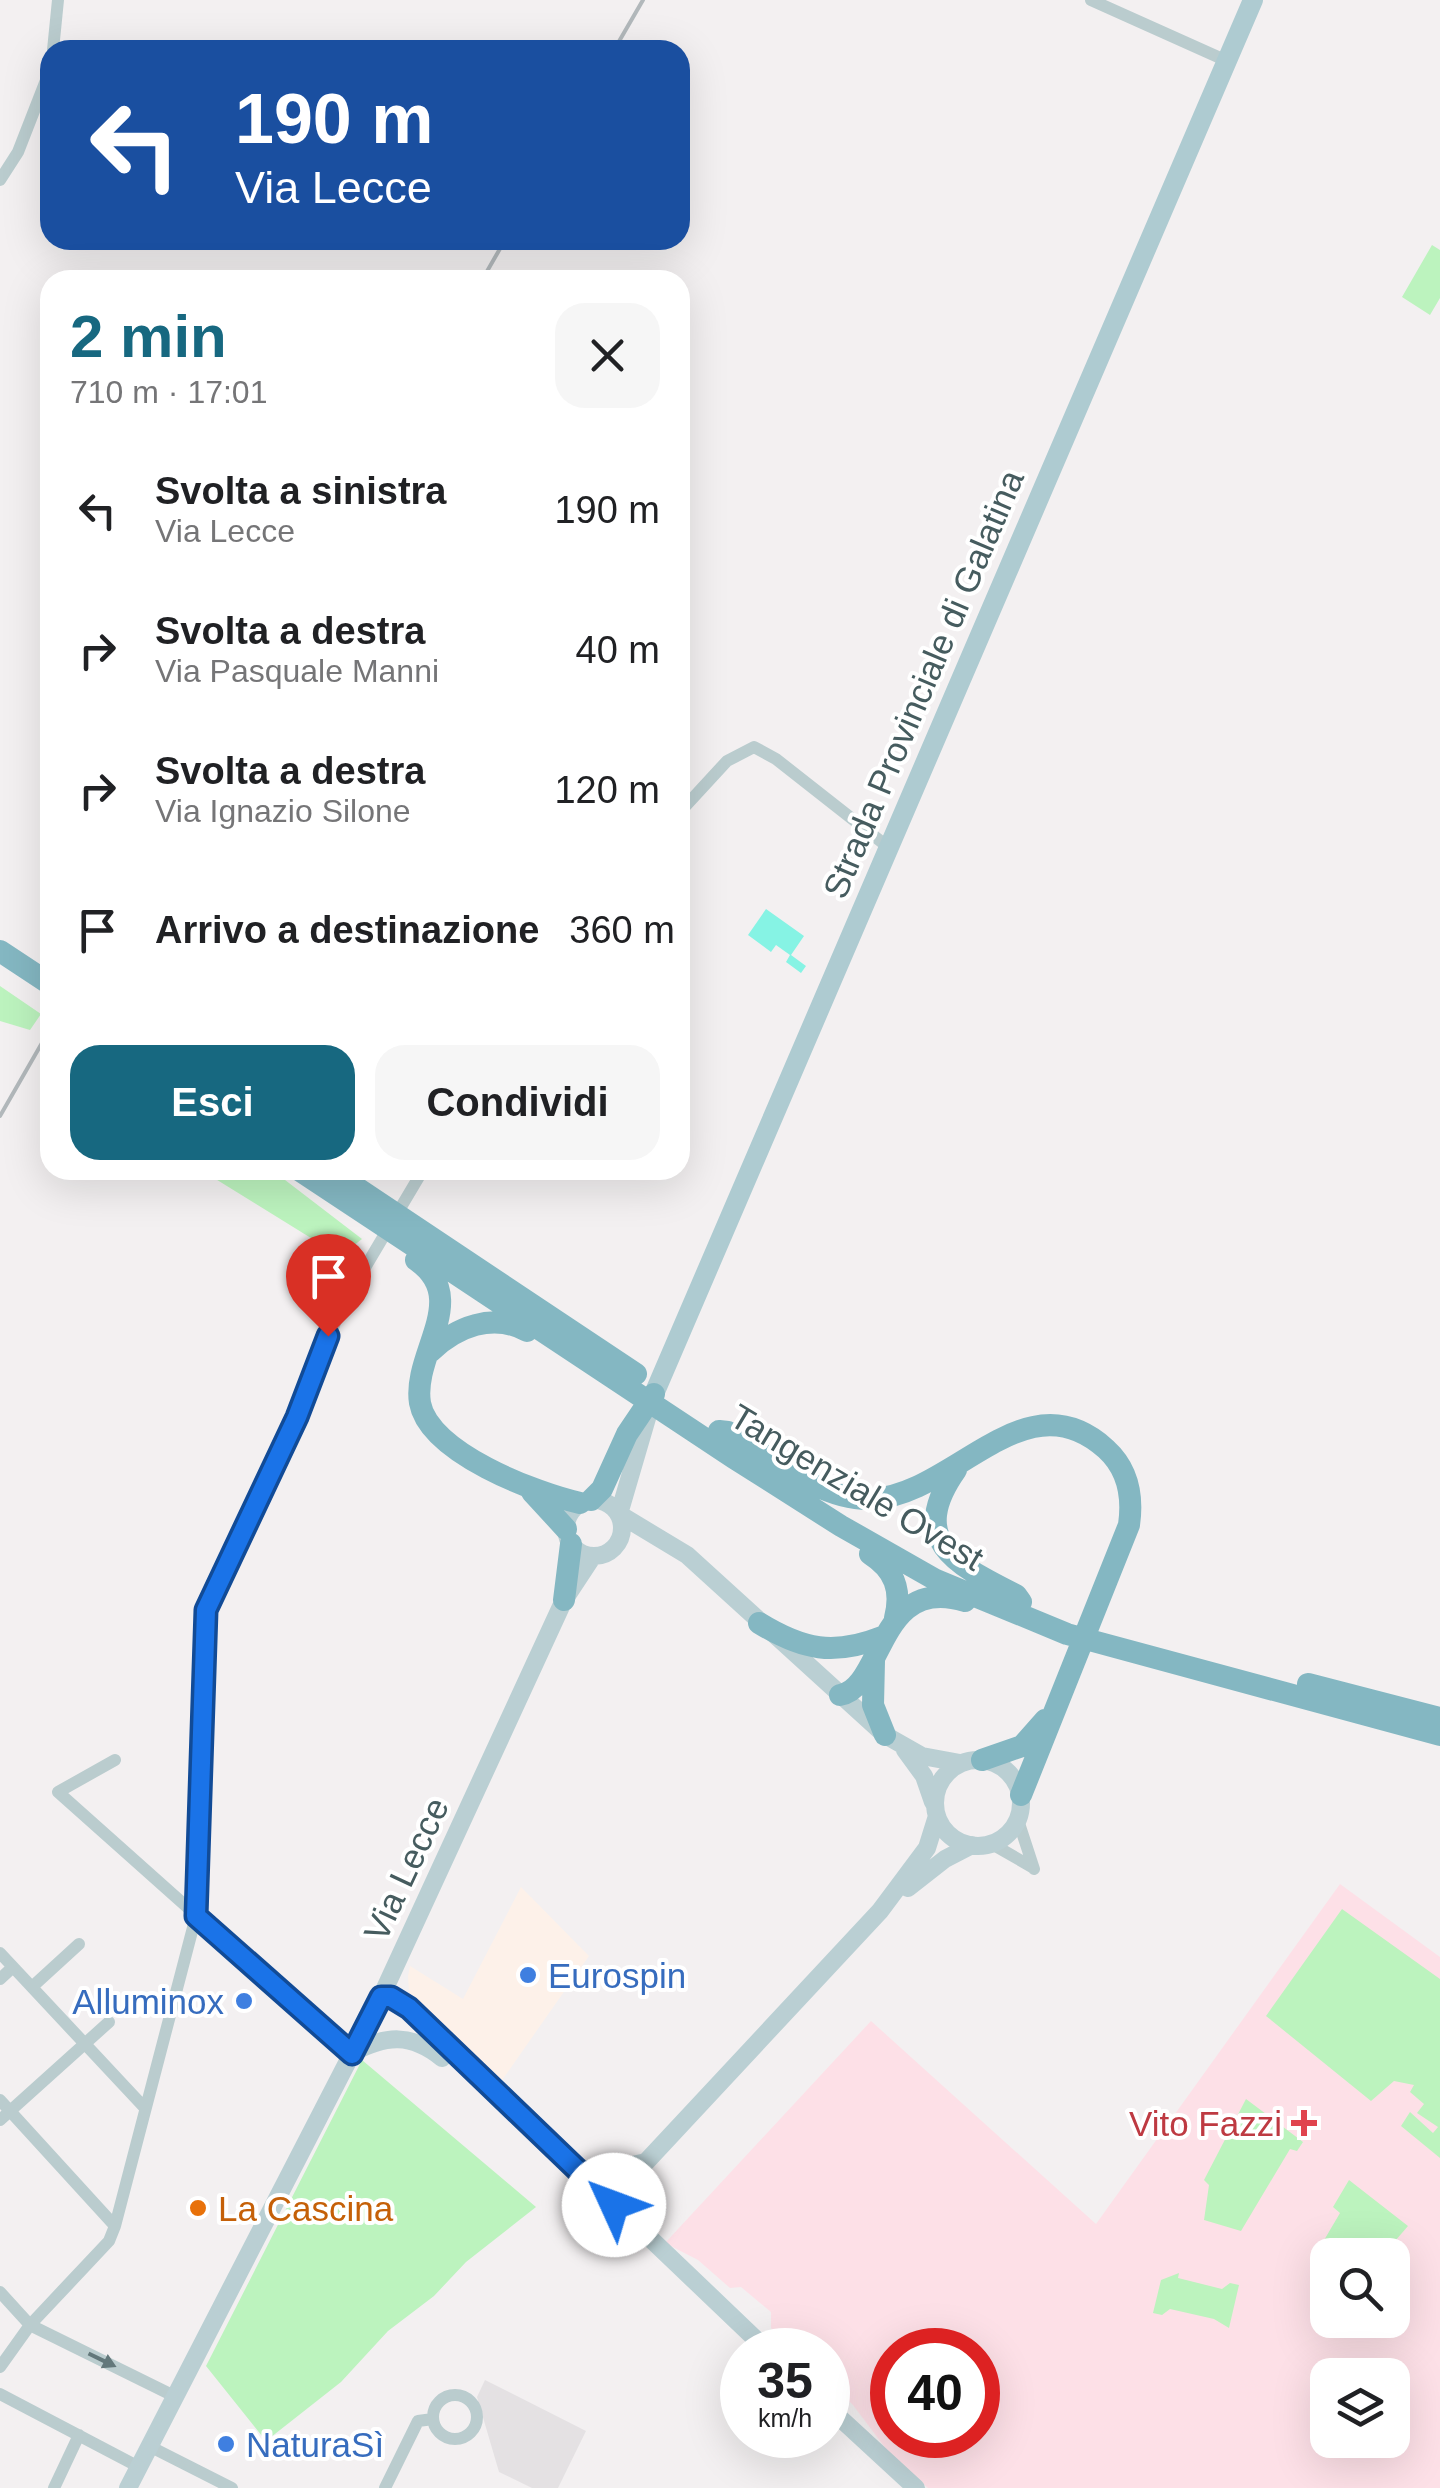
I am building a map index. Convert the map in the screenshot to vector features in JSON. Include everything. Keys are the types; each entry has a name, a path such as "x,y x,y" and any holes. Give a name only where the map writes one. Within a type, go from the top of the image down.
{"highway":[{"path":"0,951 40,977"},
{"path":"0,970 40,996"},
{"name":"Tangenziale Ovest","path":"327,1180 327,1200 375,1218 690,1419 734,1458 936,1580 1132,1646 1440,1735"},
{"path":"402,1236 440,1286 441,1312 420,1390 429,1424 468,1456 526,1486 585,1502 602,1489 621,1447 654,1394"},
{"path":"427,1355 451,1334 494,1321 521,1327 588,1367 607,1367"},
{"name":"Tangenziale Ovest","path":"690,1419 719,1431 872,1529 1025,1608"},
{"path":"719,1431 728,1432 826,1489 857,1498 888,1496 916,1488 1011,1431 1048,1424 1093,1439 1113,1456 1126,1478 1131,1499 1129,1525 1020,1796"},
{"path":"734,1458 739,1468 885,1564 899,1593 884,1638 872,1705 893,1740"},
{"path":"840,1695 842,1681 864,1652 884,1638 912,1606 943,1598 1015,1620 1025,1608 1016,1594 953,1560 940,1539 937,1500 960,1464"},
{"path":"526,1486 569,1536 564,1600"},
{"path":"759,1623 790,1641 817,1650 854,1648 884,1638"},
{"name":"Tangenziale Ovest","path":"1132,1646 1440,1718"},
{"path":"972,1762 1022,1746 1056,1704"}],"main road":[{"name":"Strada Provinciale di Galatina","path":"654,1394 1253,0"}],"street":[{"path":"55,40 58,0"},
{"path":"1091,0 1227,61"},
{"path":"0,180 18,152 40,96"},
{"path":"690,801 727,761 754,747 776,758 888,847"},
{"path":"0,2367 30,2325 109,2241 196,1916 206,1610 297,1417 341,1308 417,1180"},
{"path":"618,1544 622,1529 618,1514 654,1394"},
{"path":"621,1447 629,1452 629,1478"},
{"path":"687,1555 654,1540 618,1544 607,1553 593,1556 569,1536 570,1513 585,1502 607,1502 618,1514 687,1555 893,1740 924,1776 950,1836 982,1844 1034,1869 1018,1820 1020,1796 1003,1768 922,1756 893,1740"},
{"name":"Via Lecce","path":"128,2488 378,2003 564,1600 593,1556"},
{"path":"115,1760 58,1792 352,2054 388,2038 410,2038"},
{"path":"607,2203 880,1910 927,1848 938,1785 972,1762"},
{"path":"880,1910 945,1859 1003,1838 1018,1820"},
{"path":"32,1987 79,1944"},
{"path":"403,1950 401,1985 409,2008"},
{"path":"0,1953 143,2106"},
{"path":"0,1980 13,1967"},
{"path":"730,2328 607,2203 571,2166 409,2008 391,1997 378,2003 410,2038 445,2060 607,2203 652,2241 744,2328"},
{"path":"5,2116 109,2022"},
{"path":"0,2100 5,2116 114,2226"},
{"path":"571,2166 601,2172 638,2169"},
{"path":"638,2169 640,2212 652,2241"},
{"path":"0,2292 30,2325 174,2396"},
{"path":"0,2394 139,2467"},
{"path":"385,2488 418,2421 433,2419"},
{"path":"850,2426 916,2488"},
{"path":"54,2488 79,2435"},
{"path":"850,2442 897,2488"},
{"path":"149,2446 232,2488"}],"shaded area":[{"path":"1432,245 1440,250 1440,298 1430,315 1402,297"},
{"path":"766,909 804,936 791,955 806,966 801,973 786,962 790,955 776,945 771,952 748,935"},
{"path":"0,986 40,1013 30,1030 0,1021"},
{"path":"217,1180 285,1180 362,1239 340,1256"},
{"name":"Vito Fazzi","path":"1340,1884 1440,1957 1440,2488 928,2488 895,2458 1000,2458 1000,2328 870,2328 870,2428 850,2402 850,2328 771,2328 771,2312 741,2287 730,2288 698,2260 665,2243 871,2021 1096,2224"},
{"path":"521,1887 589,1956 498,2086 423,2013 409,1992 408,1976 410,1966 463,1999"},
{"path":"1342,1909 1440,1979 1440,2158 1401,2126 1410,2112 1433,2133 1438,2127 1417,2113 1424,2104 1410,2092 1414,2085 1394,2081 1371,2101 1266,2016"},
{"path":"362,2060 536,2207 388,2331 341,2382 266,2441 206,2366"},
{"path":"1246,2099 1303,2142 1297,2151 1290,2149 1241,2231 1204,2220 1209,2185 1204,2180"},
{"path":"1349,2180 1408,2226 1398,2238 1325,2238 1340,2213 1333,2207"},
{"path":"1179,2273 1178,2278 1222,2289 1230,2283 1239,2285 1229,2328 1214,2319 1170,2309 1162,2315 1153,2313 1161,2280"},
{"path":"485,2380 586,2431 558,2488 532,2488 499,2472 477,2397"}],"railway":[{"path":"620,40 643,0"},
{"path":"488,270 499,250"},
{"path":"0,1116 40,1046"}],"place":[{"name":"Eurospin","path":"528,1975"},
{"name":"Alluminox","path":"244,2001"},
{"name":"Vito Fazzi","path":"1304,2123"},
{"name":"La Cascina","path":"198,2208"},
{"name":"NaturaSì","path":"226,2444"}],"route":[{"path":"328,1336 297,1417 206,1610 196,1916 352,2054 381,1997 391,1997 409,2008 426,2029 614,2205"}]}
